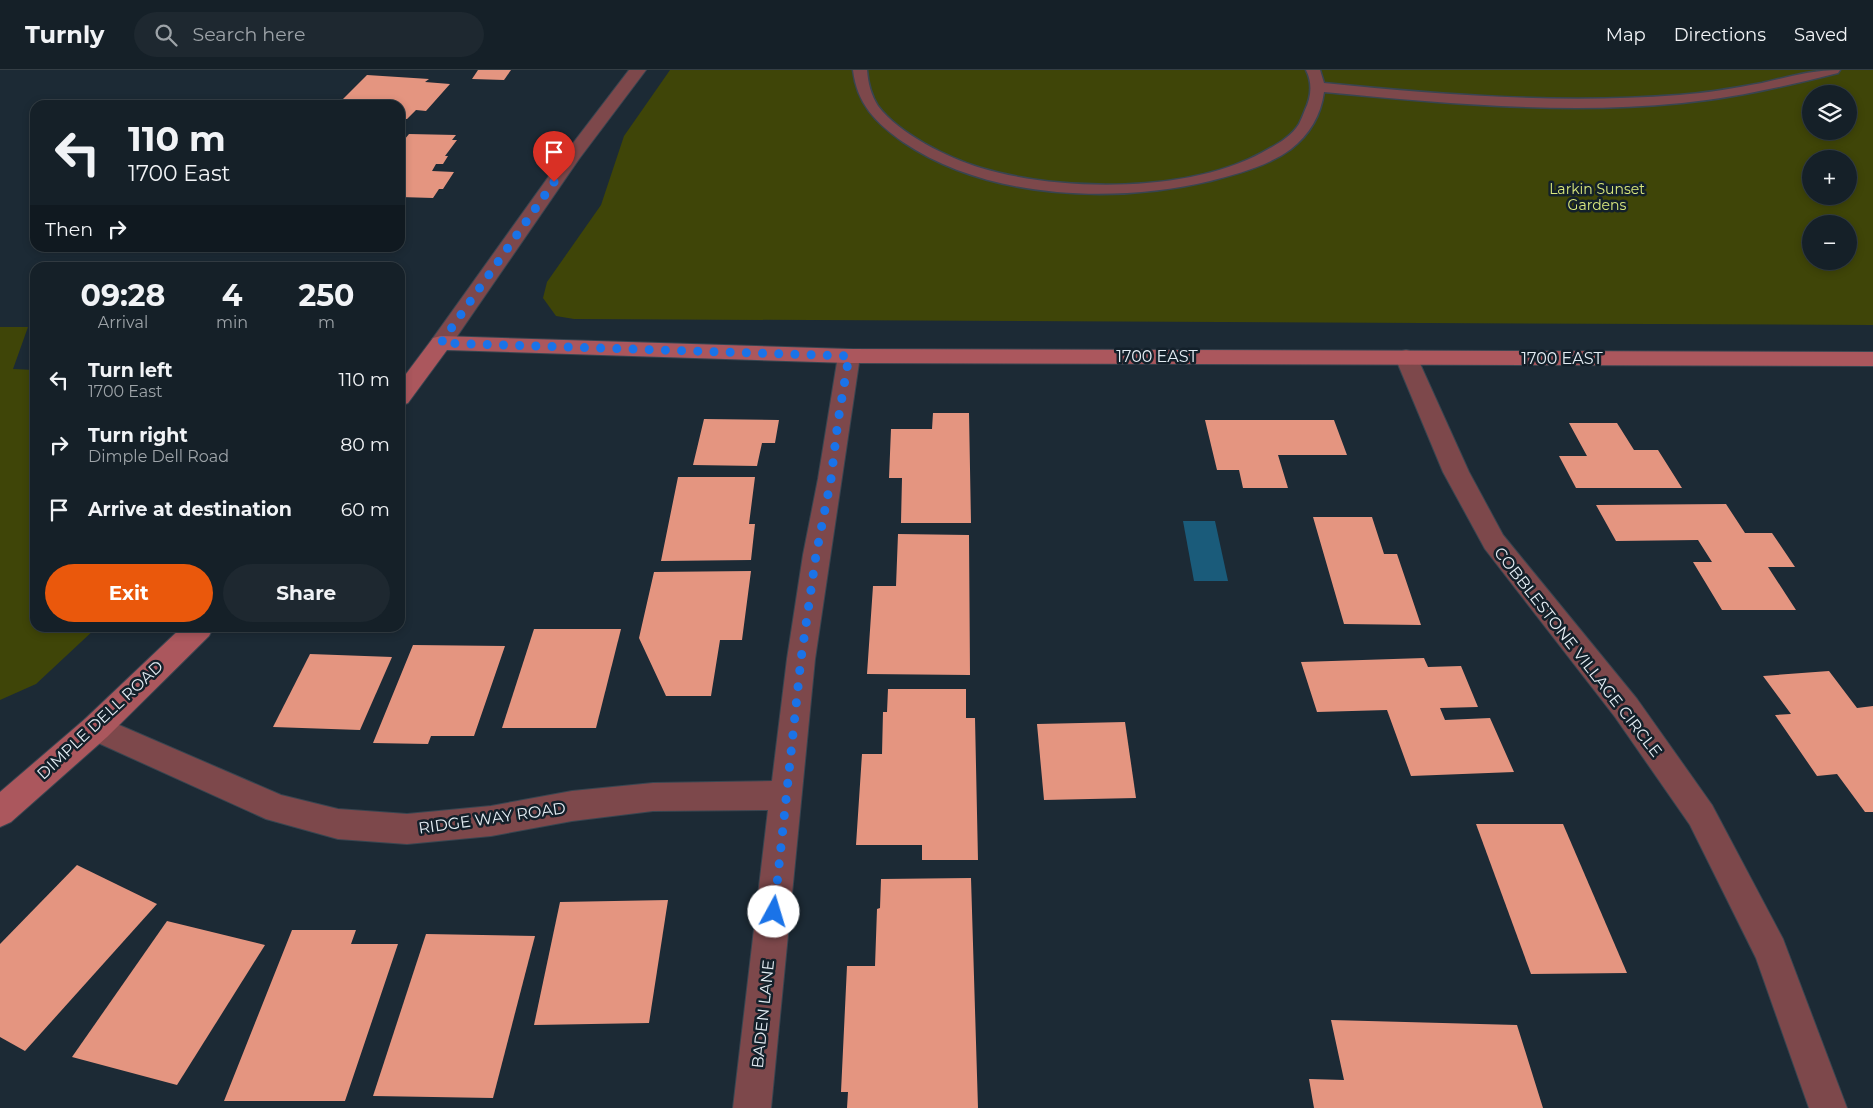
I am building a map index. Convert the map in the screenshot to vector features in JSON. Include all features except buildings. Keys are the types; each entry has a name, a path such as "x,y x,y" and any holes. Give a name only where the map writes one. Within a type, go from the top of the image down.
{"main road":[{"name":"1700 EAST","path":"441,343 849,356 1873,359"},
{"path":"405,391 441,343"},
{"name":"DIMPLE DELL ROAD","path":"0,812 96,728 195,632"}],"street":[{"path":"441,343 573,155 638,70"},
{"name":"BADEN LANE","path":"752,1108 801,659 849,356"},
{"name":"COBBLESTONE VILLAGE CIRCLE","path":"1406,357 1456,472 1494,542 1626,708 1701,815 1771,951 1828,1108"},
{"name":"RIDGE WAY ROAD","path":"96,728 277,810 338,824 407,830 491,821 572,806 653,797 787,795"}],"lane":[{"path":"860,70 861,85 870,107 888,124 922,148 950,163 984,174 1038,184 1101,189 1146,187 1190,182 1239,168 1280,150 1300,134 1314,114 1318,87 1313,70"},
{"path":"1318,87 1476,100 1612,102 1675,99 1733,92 1833,70"}],"green space":[{"name":"Larkin Sunset Gardens","path":"670,70 1873,70 1873,325 574,319 556,316 543,298 547,282 601,205 624,136"},
{"path":"0,327 28,327 13,369 30,370 30,632 92,632 36,684 0,700"}],"water":[{"path":"1183,521 1215,521 1228,581 1194,581"}],"route":[{"path":"554,182 441,343 849,356 801,659 774,912"}]}
